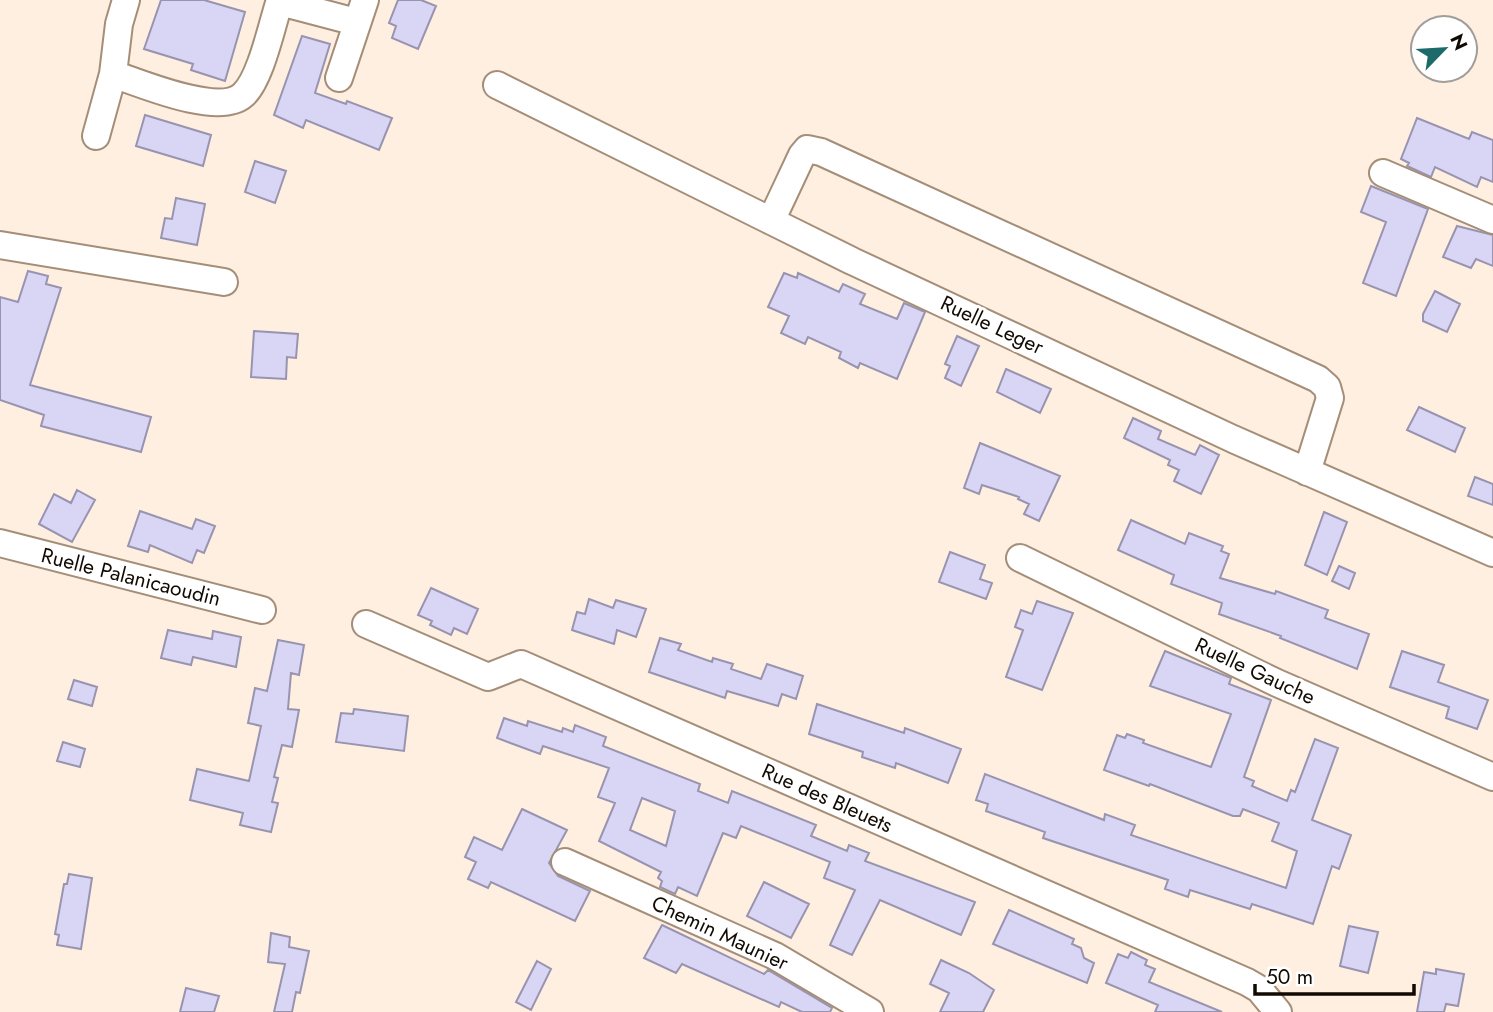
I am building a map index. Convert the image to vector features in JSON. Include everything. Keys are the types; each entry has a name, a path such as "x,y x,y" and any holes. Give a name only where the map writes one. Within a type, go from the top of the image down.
{"street":[{"path":"96,136 113,74 119,24 126,0"},
{"path":"113,74 186,98 232,102 243,95 254,79 280,1 361,11 339,78"},
{"name":"Ruelle Leger","path":"497,85 771,221 1307,472 1493,553"},
{"path":"771,221 802,155 807,149 821,152 1318,379 1327,387 1330,398 1307,472"},
{"path":"1383,173 1493,220"},
{"path":"0,245 223,282"},
{"name":"Ruelle Palanicaoudin","path":"0,543 262,610"},
{"name":"Ruelle Gauche","path":"1020,558 1277,683 1493,777"},
{"name":"Rue des Bleuets","path":"366,624 488,677 521,664 1247,982 1264,995 1278,1012"},
{"name":"Chemin Maunier","path":"565,862 775,956 870,1012"}],"building":[{"path":"161,0 204,0 245,12 225,81 191,70 193,64 144,49"},
{"path":"398,0 421,0 436,6 418,49 392,38 396,26 389,23"},
{"path":"302,36 330,44 315,93 346,104 347,101 392,118 379,150 306,120 303,128 274,115"},
{"path":"145,115 211,135 203,166 136,146"},
{"path":"1417,118 1469,139 1472,132 1493,140 1493,182 1481,177 1477,187 1435,167 1431,177 1407,166 1409,163 1401,159"},
{"path":"255,161 286,171 275,203 245,192"},
{"path":"1371,186 1428,209 1396,296 1363,283 1386,222 1361,212"},
{"path":"176,198 205,204 197,245 161,238 165,218 172,219"},
{"path":"1457,226 1493,235 1493,266 1476,259 1471,268 1443,257"},
{"path":"28,271 48,276 46,284 61,288 30,385 151,417 141,452 41,426 44,415 0,400 0,297 18,302"},
{"path":"784,273 797,278 798,273 839,292 843,284 865,294 860,304 897,319 904,303 925,312 897,379 860,363 858,368 839,358 841,352 808,337 805,344 781,333 789,316 768,307"},
{"path":"1435,291 1460,304 1447,332 1423,321 1423,314"},
{"path":"254,331 298,334 296,358 287,357 286,379 251,377"},
{"path":"957,336 979,346 961,386 945,378 950,366 945,364"},
{"path":"1006,369 1051,389 1040,413 997,392"},
{"path":"1419,407 1465,428 1455,452 1407,430"},
{"path":"1133,418 1161,431 1158,439 1195,455 1200,445 1219,455 1201,494 1174,481 1179,470 1168,465 1170,460 1124,438"},
{"path":"980,443 1060,476 1039,521 1024,514 1029,504 1018,499 1019,497 982,485 979,494 964,488"},
{"path":"1475,477 1493,484 1493,505 1468,496"},
{"path":"77,490 95,500 72,542 39,524 54,494 71,503"},
{"path":"140,511 192,529 196,519 215,526 204,553 197,550 192,563 150,545 148,552 128,546"},
{"path":"1324,512 1347,522 1327,575 1305,565"},
{"path":"1131,520 1185,544 1189,533 1223,546 1221,551 1229,554 1220,578 1275,594 1276,591 1328,610 1325,618 1369,634 1357,669 1280,638 1281,636 1219,614 1222,603 1171,584 1174,575 1118,550"},
{"path":"950,552 985,565 980,579 992,583 986,599 939,582"},
{"path":"1339,566 1355,573 1349,589 1332,581"},
{"path":"431,588 478,609 467,634 454,628 451,635 430,625 432,621 418,615"},
{"path":"589,599 613,608 616,600 646,609 636,637 617,630 614,644 572,630 577,612 585,614"},
{"path":"1037,601 1073,613 1042,690 1006,677 1023,630 1015,627 1021,610 1032,614"},
{"path":"168,630 212,639 213,631 241,637 236,667 193,657 191,665 161,658"},
{"path":"660,638 681,644 678,650 712,662 713,658 733,664 731,669 761,679 767,664 803,676 796,699 782,694 778,706 727,691 725,698 649,672"},
{"path":"278,640 304,645 299,675 291,673 288,709 299,710 292,747 282,745 274,777 278,778 272,802 278,803 271,832 240,825 243,813 190,800 197,769 249,781 261,726 248,723 255,688 267,691"},
{"path":"1165,651 1231,678 1229,684 1271,700 1244,777 1254,781 1252,786 1287,801 1291,790 1295,792 1315,739 1338,748 1312,820 1351,835 1339,869 1332,866 1313,924 1252,904 1250,909 1190,890 1188,897 1165,889 1168,880 1043,838 1045,832 986,811 988,804 976,800 985,774 1104,820 1105,814 1135,825 1131,835 1286,888 1297,851 1272,841 1279,823 1243,809 1240,816 1233,816 1150,784 1149,786 1104,770 1117,735 1125,738 1127,734 1144,740 1143,743 1211,767 1231,714 1150,686"},
{"path":"1402,651 1444,665 1438,682 1488,700 1477,729 1446,718 1449,707 1390,687"},
{"path":"74,680 97,687 92,706 68,699"},
{"path":"817,704 904,733 905,728 961,749 948,783 896,763 895,768 862,757 863,752 809,734"},
{"path":"354,709 408,716 404,751 336,742 341,713 353,714"},
{"path":"504,718 527,726 528,721 562,732 563,728 573,732 575,725 606,737 603,746 700,784 698,791 728,803 732,791 816,825 811,836 847,851 849,845 869,853 865,861 975,902 961,935 880,900 852,955 830,945 855,890 824,878 830,862 741,826 736,838 723,833 697,896 678,887 675,894 660,887 662,881 658,878 661,872 599,841 615,803 598,797 609,768 543,746 540,754 497,738","holes":["642,798 675,811 666,846 630,830"]},
{"path":"63,742 85,749 80,767 57,761"},
{"path":"522,809 567,830 549,863 558,876 590,891 575,921 491,882 488,888 468,879 476,862 465,857 474,837 502,850"},
{"path":"69,874 92,878 81,949 57,945 59,935 55,934 64,884 67,884"},
{"path":"764,882 809,904 791,938 747,916"},
{"path":"1009,910 1074,939 1072,944 1081,948 1084,958 1094,963 1087,983 993,944"},
{"path":"662,925 764,974 768,970 832,1008 830,1012 802,1012 781,1002 779,1007 682,964 676,973 644,958"},
{"path":"1349,926 1378,932 1368,973 1340,966"},
{"path":"271,933 290,937 289,947 309,951 300,993 296,992 292,1012 274,1012 285,964 268,962"},
{"path":"1131,952 1147,960 1145,965 1155,969 1149,982 1222,1012 1155,1012 1158,1005 1106,983 1118,954 1128,958"},
{"path":"941,960 969,973 994,990 983,1012 940,1012 949,993 930,984"},
{"path":"537,961 551,969 531,1010 516,1002"},
{"path":"1436,969 1464,974 1458,1006 1446,1004 1444,1012 1417,1012 1424,972 1436,974"},
{"path":"186,988 219,996 214,1012 180,1012"}]}
